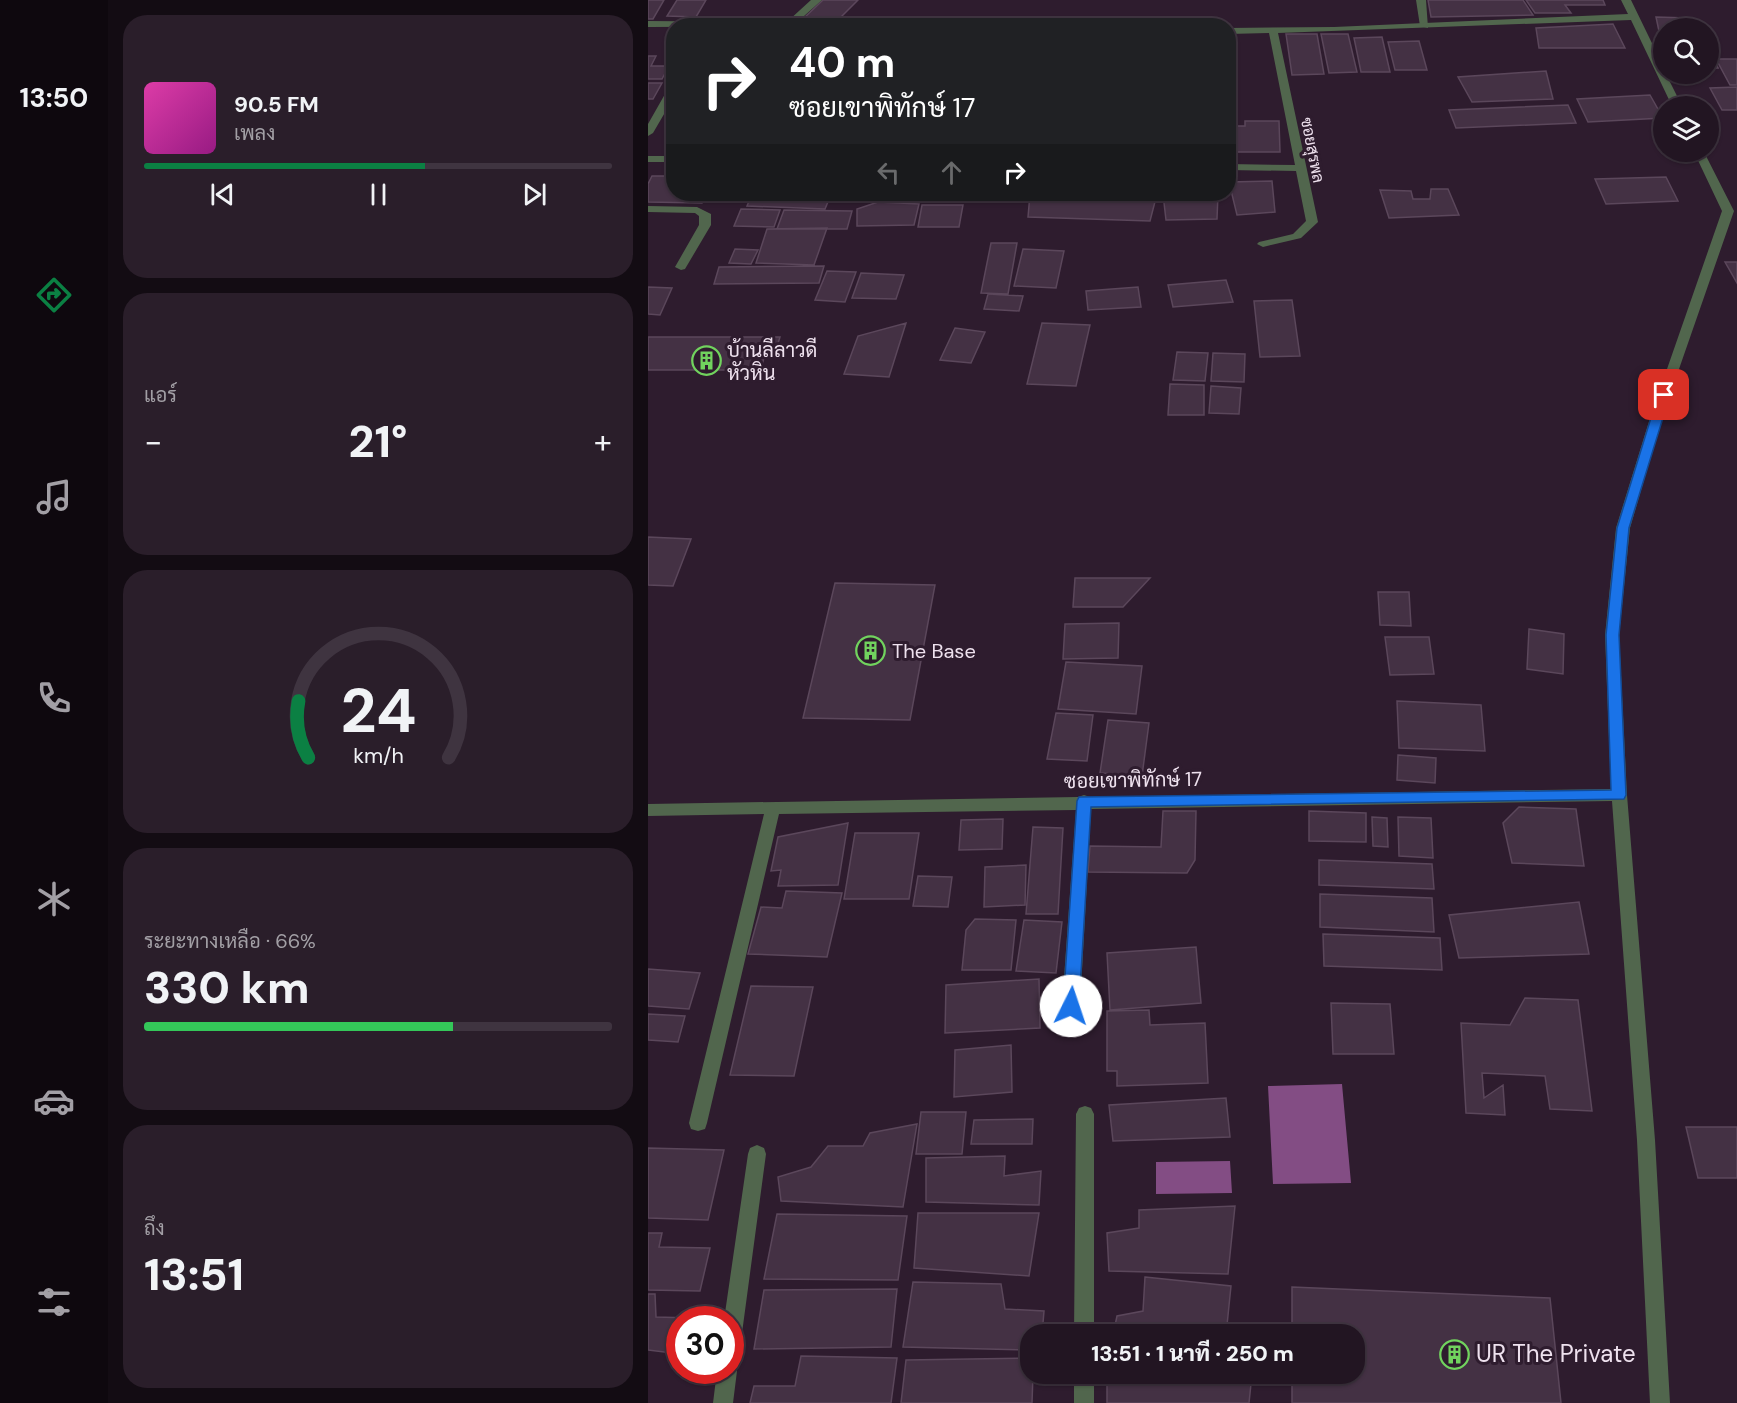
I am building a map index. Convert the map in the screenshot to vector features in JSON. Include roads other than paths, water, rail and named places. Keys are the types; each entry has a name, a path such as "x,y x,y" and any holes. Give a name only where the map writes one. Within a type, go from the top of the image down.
{"street":[{"path":"797,18 817,0"},
{"path":"1421,0 1425,26"},
{"path":"1626,0 1672,96"},
{"path":"1236,31 1634,17"},
{"path":"648,24 666,24"},
{"name":"ซอยสุรพล","path":"1263,244 1297,236 1311,222 1273,31"},
{"path":"648,133 666,101"},
{"path":"648,159 666,159"},
{"path":"1660,1403 1646,1140 1619,795 1612,635 1623,528 1657,415 1732,210 1705,162"},
{"path":"1236,166 1302,168"},
{"path":"648,209 697,210 705,214 705,225 681,267"},
{"name":"ซอยเขาพิทักษ์ 17","path":"648,810 1084,801 1619,795"},
{"path":"1071,1006 1084,801"},
{"path":"698,1123 773,808"},
{"path":"1084,1324 1085,1114"},
{"path":"736,1306 757,1154"},
{"path":"723,1403 725,1384"},
{"path":"1084,1384 1084,1403"}],"place":[{"name":"บ้านลีลาวดี หัวหิน","path":"706,361"},
{"name":"The Base","path":"871,651"},
{"name":"UR The Private","path":"1455,1354"}]}
